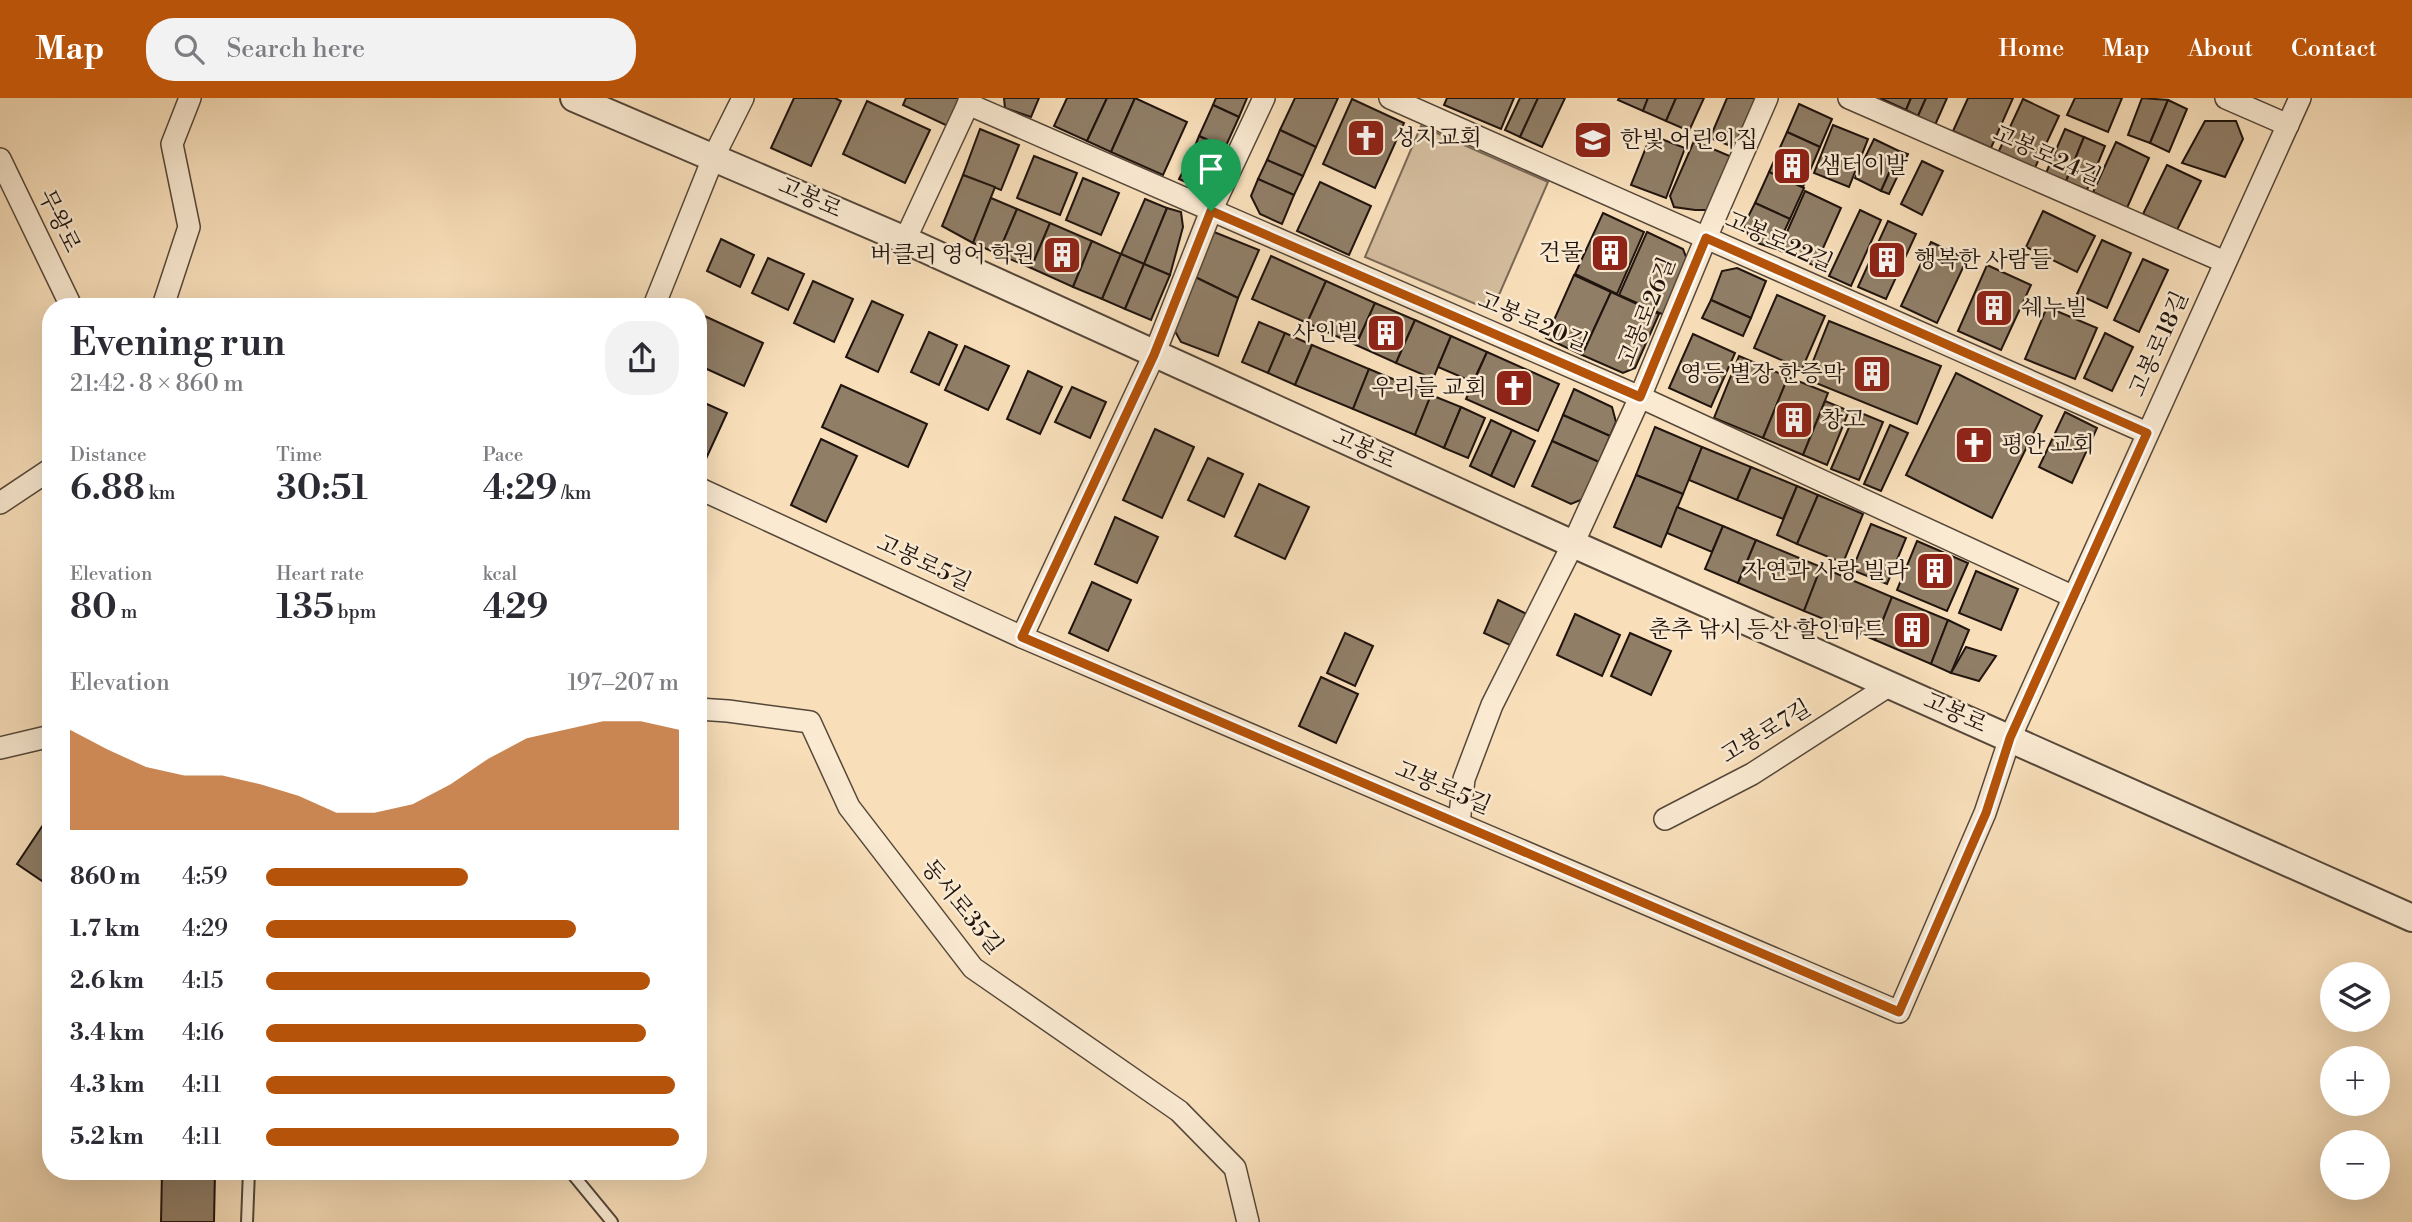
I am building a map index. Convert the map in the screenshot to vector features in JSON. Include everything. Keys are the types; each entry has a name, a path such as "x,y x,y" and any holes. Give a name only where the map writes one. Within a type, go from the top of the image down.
{"street":[{"path":"166,298 189,227 172,144 190,98"},
{"name":"고봉로","path":"574,98 905,240 1573,544 2412,918"},
{"path":"657,298 714,156 743,98"},
{"path":"1022,637 1154,355 1211,211 1264,98"},
{"name":"고봉로22길","path":"1390,98 2147,433"},
{"name":"고봉로26길","path":"1573,544 1640,397 1767,98"},
{"name":"고봉로24길","path":"1849,98 2225,262"},
{"path":"2226,98 2288,125"},
{"name":"고봉로18길","path":"2010,738 2300,98"},
{"path":"905,240 969,101"},
{"name":"고봉로20길","path":"969,101 1211,211 1640,397 2074,597"},
{"name":"무왕로","path":"0,159 67,298"},
{"path":"0,503 42,476"},
{"name":"고봉로5길","path":"707,492 1022,637 1899,1012 1986,813 2010,738"},
{"path":"1459,823 1464,779 1492,705 1573,544"},
{"name":"고봉로7길","path":"1665,819 1752,774 1890,685"},
{"name":"동서로35길","path":"707,709 810,722 849,807 973,968 1179,1111 1235,1168 1248,1222"},
{"path":"0,748 42,738"}],"lane":[{"path":"247,1222 249,1180"},
{"path":"577,1180 612,1222"}],"shaded area":[{"path":"1421,126 1548,182 1492,311 1365,257"}],"building":[{"path":"794,98 835,98 841,101 811,166 771,148"},
{"path":"906,98 965,98 952,128 903,105"},
{"path":"1004,98 1039,98 1031,117 1005,108"},
{"path":"1067,98 1107,98 1087,141 1054,126"},
{"path":"1107,98 1135,98 1111,152 1087,141"},
{"path":"1135,98 1187,122 1163,175 1111,152"},
{"path":"1216,98 1247,98 1239,117 1213,105"},
{"path":"1295,98 1338,98 1316,147 1280,130"},
{"path":"1447,98 1514,98 1501,129 1444,105"},
{"path":"1520,98 1538,98 1520,137 1505,130"},
{"path":"1538,98 1565,98 1542,147 1520,137"},
{"path":"1648,98 1643,111 1618,100"},
{"path":"1648,98 1676,98 1666,121 1643,111"},
{"path":"1676,98 1704,98 1689,131 1666,121"},
{"path":"1727,98 1758,98 1736,148 1710,138"},
{"path":"1880,98 1911,98 1906,110"},
{"path":"1911,98 1926,98 1918,116 1906,110"},
{"path":"1926,98 1947,98 1935,125 1918,116"},
{"path":"1968,98 2013,98 1991,148 1953,131"},
{"path":"2075,98 2122,98 2108,132 2067,115"},
{"path":"2142,98 2168,100 2150,143 2128,135"},
{"name":"성지교회","path":"1352,99 1404,123 1375,188 1323,164"},
{"path":"2023,99 2059,116 2033,172 1997,155"},
{"path":"2168,100 2187,109 2169,152 2150,143"},
{"path":"867,101 930,130 905,183 843,154"},
{"path":"1799,104 1832,119 1820,147 1787,132"},
{"path":"1213,105 1239,117 1225,148 1199,136"},
{"path":"2205,121 2236,121 2243,139 2225,177 2182,163"},
{"path":"1833,125 1868,139 1849,187 1814,173"},
{"path":"980,129 1019,145 1001,190 963,175"},
{"path":"2065,129 2084,137 2066,181 2046,173"},
{"path":"1280,130 1316,147 1303,176 1267,160"},
{"name":"샘터이발","path":"1787,132 1820,147 1803,187 1769,172"},
{"path":"1651,135 1685,148 1666,198 1631,185"},
{"path":"1199,136 1225,148 1216,168 1190,158"},
{"path":"2084,137 2105,146 2087,190 2066,181"},
{"path":"1874,139 1899,151 1881,191 1855,178"},
{"path":"1694,141 1732,157 1712,210 1674,207 1670,196"},
{"path":"2116,142 2149,158 2127,208 2093,192"},
{"path":"1899,151 1908,154 1889,194 1881,191"},
{"path":"1034,156 1077,173 1060,215 1017,198"},
{"path":"1190,158 1216,168 1197,187 1179,179"},
{"path":"1267,160 1303,176 1294,195 1258,179"},
{"path":"1922,161 1943,171 1922,215 1901,204"},
{"path":"2167,165 2201,181 2177,230 2143,214"},
{"path":"1769,172 1804,188 1790,219 1755,203"},
{"path":"963,175 995,187 973,243 942,226"},
{"path":"1083,178 1119,193 1101,235 1066,220"},
{"path":"1258,179 1294,195 1282,224 1260,214 1251,196"},
{"path":"1320,182 1371,206 1349,255 1297,231"},
{"path":"1805,191 1841,208 1815,266 1779,250"},
{"path":"991,198 1017,209 998,254 973,243"},
{"path":"1145,199 1167,208 1144,264 1121,254"},
{"path":"1755,203 1790,219 1776,249 1751,241 1744,225"},
{"path":"1167,208 1181,212 1183,227 1170,275 1144,264"},
{"path":"1017,209 1050,223 1031,268 998,254"},
{"path":"1860,210 1881,220 1851,286 1829,276"},
{"path":"2043,211 2095,236 2077,272 2026,247"},
{"name":"건물","path":"1603,213 1644,232 1617,294 1575,274"},
{"name":"행복한 사람들","path":"1888,221 1916,234 1886,299 1858,287"},
{"name":"버클리 영어 학원","path":"1050,223 1092,241 1073,287 1031,268"},
{"path":"1209,230 1259,250 1238,298 1189,274"},
{"path":"1647,232 1683,249 1688,262 1664,315 1619,295"},
{"path":"721,239 754,255 740,287 707,271"},
{"path":"2102,240 2131,253 2107,308 2077,294"},
{"path":"1092,241 1121,254 1102,299 1073,287"},
{"path":"1931,242 1967,259 1937,323 1901,306"},
{"path":"1121,254 1144,264 1125,309 1102,299"},
{"path":"1271,256 1326,281 1307,323 1252,299"},
{"path":"768,258 804,274 788,310 752,293"},
{"path":"2143,259 2168,270 2139,332 2114,320"},
{"path":"1144,264 1170,275 1151,320 1125,309"},
{"name":"쉐누빌","path":"1987,265 2031,285 2001,350 1958,331"},
{"path":"1737,268 1766,281 1751,318 1711,300 1722,271"},
{"path":"1189,274 1238,298 1218,356 1181,342 1172,326"},
{"path":"1574,275 1611,292 1582,355 1546,338"},
{"path":"813,281 853,299 834,342 794,323"},
{"path":"1326,281 1375,303 1356,345 1307,323"},
{"path":"1611,292 1659,314 1635,368 1623,373 1582,355"},
{"path":"1777,295 1825,316 1802,369 1754,348"},
{"path":"1711,300 1751,318 1743,336 1702,318"},
{"path":"872,301 903,315 878,372 846,357"},
{"name":"사인빌","path":"1375,303 1415,320 1396,363 1356,345"},
{"path":"2047,307 2097,328 2075,379 2025,359"},
{"path":"707,317 763,343 744,386 707,369"},
{"path":"1415,320 1451,336 1433,379 1396,363"},
{"name":"영등 별장 한증막","path":"1829,321 1941,366 1917,424 1806,379"},
{"path":"1259,322 1285,333 1268,373 1242,362"},
{"path":"929,332 957,345 939,385 911,372"},
{"path":"1285,333 1312,345 1295,385 1268,373"},
{"path":"2105,333 2133,347 2112,391 2084,378"},
{"path":"1693,334 1735,353 1711,407 1669,388"},
{"path":"1451,336 1487,352 1473,382 1438,367"},
{"path":"1312,345 1369,369 1353,409 1295,385"},
{"path":"965,346 1009,366 988,410 945,390"},
{"name":"우리들 교회","path":"1487,352 1559,384 1538,431 1466,399"},
{"path":"1739,356 1788,377 1763,438 1714,418"},
{"path":"1369,369 1431,395 1415,435 1353,409"},
{"path":"1028,371 1062,387 1040,434 1007,419"},
{"name":"평안 교회","path":"1956,373 2042,416 1992,518 1906,475"},
{"name":"창고","path":"1788,377 1828,393 1803,455 1763,438"},
{"path":"841,385 927,424 908,467 822,427"},
{"path":"1072,387 1106,402 1090,438 1055,422"},
{"path":"1574,389 1612,407 1616,422 1610,436 1563,415"},
{"path":"1431,395 1461,407 1444,448 1415,435"},
{"path":"1825,401 1849,411 1827,465 1803,455"},
{"path":"707,404 727,413 707,457"},
{"path":"1461,407 1485,418 1468,458 1444,448"},
{"path":"1856,411 1883,422 1859,480 1831,469"},
{"path":"2065,412 2097,428 2072,483 2039,467"},
{"path":"1563,415 1610,436 1599,462 1552,441"},
{"path":"1491,420 1512,430 1491,476 1470,466"},
{"path":"1890,425 1908,433 1881,491 1864,484"},
{"path":"1655,427 1702,447 1683,494 1636,475"},
{"path":"1155,429 1194,447 1162,518 1123,500"},
{"path":"1512,430 1535,441 1514,487 1491,476"},
{"path":"821,439 857,456 826,522 791,505"},
{"path":"1552,441 1599,462 1583,499 1571,504 1532,486"},
{"path":"1702,447 1751,467 1737,500 1689,480"},
{"path":"1208,458 1243,474 1224,517 1188,500"},
{"path":"1751,467 1797,486 1783,519 1737,500"},
{"path":"1636,475 1683,494 1661,547 1614,527"},
{"path":"1259,484 1309,507 1285,559 1235,536"},
{"path":"1797,486 1818,495 1797,544 1777,535"},
{"path":"1818,495 1863,514 1843,563 1797,544"},
{"path":"1677,507 1723,526 1712,552 1667,533"},
{"path":"1115,517 1158,537 1137,583 1095,564"},
{"path":"1871,524 1906,538 1887,584 1852,570"},
{"path":"1723,526 1756,540 1738,583 1705,569"},
{"path":"1756,540 1821,567 1804,611 1738,583"},
{"name":"자연과 사랑 빌라","path":"1917,541 1968,563 1947,611 1897,590"},
{"path":"1821,567 1892,597 1875,640 1804,611"},
{"path":"1976,571 2018,589 2001,630 1959,613"},
{"path":"1092,582 1131,600 1108,651 1069,633"},
{"name":"춘추 낚시 등산 할인마트","path":"1892,597 1948,620 1931,664 1875,640"},
{"path":"1498,600 1527,614 1512,646 1484,633"},
{"path":"1575,614 1620,635 1602,676 1557,655"},
{"path":"1948,620 1969,630 1951,673 1931,664"},
{"path":"1345,633 1373,646 1355,686 1327,673"},
{"path":"1630,633 1671,651 1651,695 1611,676"},
{"path":"1966,647 1996,656 1979,681 1951,673"},
{"path":"1321,677 1358,694 1336,743 1299,726"},
{"path":"42,826 42,881 17,864"},
{"path":"162,1180 215,1180 214,1222 161,1222"}],"place":[{"name":"성지교회","path":"1366,138"},
{"name":"한빛 어린이집","path":"1593,140"},
{"name":"샘터이발","path":"1792,166"},
{"name":"건물","path":"1610,253"},
{"name":"버클리 영어 학원","path":"1062,255"},
{"name":"행복한 사람들","path":"1887,260"},
{"name":"쉐누빌","path":"1994,308"},
{"name":"사인빌","path":"1386,333"},
{"name":"영등 별장 한증막","path":"1872,374"},
{"name":"우리들 교회","path":"1514,388"},
{"name":"창고","path":"1794,420"},
{"name":"평안 교회","path":"1974,445"},
{"name":"자연과 사랑 빌라","path":"1935,571"},
{"name":"춘추 낚시 등산 할인마트","path":"1912,630"}],"route":[{"path":"1211,211 1640,397 1706,238 2147,433 2010,738 1986,813 1899,1012 1022,637 1154,355 1211,211"}]}
